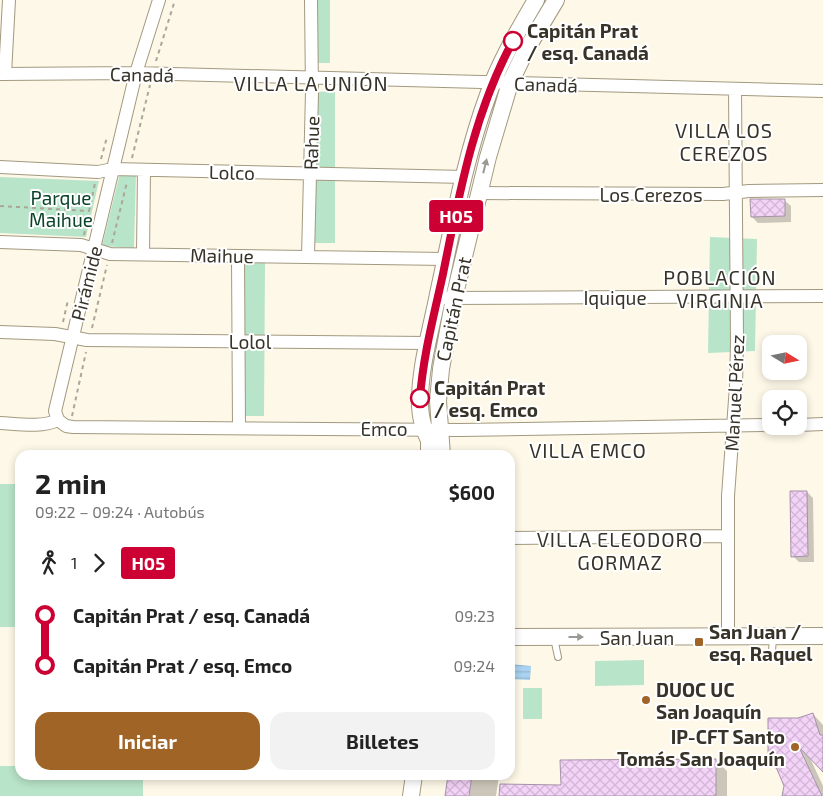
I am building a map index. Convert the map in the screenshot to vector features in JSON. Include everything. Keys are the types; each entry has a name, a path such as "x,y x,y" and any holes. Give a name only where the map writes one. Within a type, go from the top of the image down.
{"street":[{"path":"3,74 9,0"},
{"name":"Pirámide","path":"58,420 55,411 72,337 136,73 159,0"},
{"name":"Rahue","path":"308,257 312,78 311,0"},
{"name":"Capitán Prat","path":"432,429 421,417 420,398 428,342 465,177 492,83 507,51 536,0"},
{"name":"Capitán Prat","path":"435,450 433,448 432,429 454,298 496,126 510,83 526,50 555,0"},
{"name":"Canadá","path":"3,74 136,73 823,91"},
{"name":"Manuel Pérez","path":"728,637 727,536 737,359 735,89"},
{"name":"Lolco","path":"0,167 98,172 113,169 130,169 465,177"},
{"path":"143,254 144,170"},
{"name":"Los Cerezos","path":"479,193 724,194 749,191 823,190"},
{"name":"Maihue","path":"0,242 81,245 110,254 446,259"},
{"path":"238,256 239,428"},
{"name":"Iquique","path":"438,298 823,296"},
{"name":"Lolol","path":"0,332 55,334 89,340 428,342"},
{"name":"Emco","path":"0,423 42,425 58,420 66,426 432,429 762,425"},
{"path":"807,425 823,424"},
{"path":"515,538 727,536"},
{"name":"San Juan","path":"515,637 728,637 773,644 823,636"},
{"path":"411,796 413,780"}],"lane":[{"name":"Capitán Prat","path":"426,450 432,429"},
{"path":"554,637 558,657"}],"path":[{"path":"71,418 152,74 174,0"},
{"path":"0,206 89,211"}],"green space":[{"path":"315,0 330,0 330,63 315,63"},
{"path":"335,91 335,243 313,243 317,92"},
{"name":"Parque Maihue","path":"120,173 136,173 134,248 102,246"},
{"name":"Parque Maihue","path":"0,177 99,181 86,237 0,233"},
{"path":"710,237 757,239 755,351 708,353"},
{"path":"243,263 265,263 264,416 242,416"},
{"path":"0,484 15,484 15,627 0,627"},
{"path":"644,660 644,685 595,686 595,661"},
{"path":"523,688 542,688 542,719 523,719"},
{"path":"0,766 15,766 15,780 143,780 143,796 0,796"}],"water":[{"path":"515,664 531,666 530,680 515,679"}],"building":[{"path":"750,199 785,199 785,216 751,217"},
{"path":"790,491 807,491 808,556 791,557"},
{"name":"IP-CFT Santo Tomás San Joaquín","path":"813,713 820,735 823,735 823,772 799,747 822,796 782,796 784,786 774,762 768,762 768,718 798,718"},
{"name":"DUOC UC San Joaquín","path":"716,759 716,796 499,796 500,784 561,785 560,760"},
{"path":"447,780 471,780 469,796 445,796"}],"bus line":[{"name":"H05","path":"420,398 428,342 465,177 487,96 513,41"}],"place":[{"name":"Capitán Prat / esq. Canadá","path":"513,41"},
{"name":"Capitán Prat / esq. Emco","path":"420,398"},
{"name":"San Juan / esq. Raquel","path":"699,642"},
{"name":"DUOC UC San Joaquín","path":"646,700"},
{"name":"IP-CFT Santo Tomás San Joaquín","path":"795,747"}],"district":[{"name":"VILLA LA UNIÓN","path":"311,83"},
{"name":"VILLA LOS CEREZOS","path":"724,142"},
{"name":"POBLACIÓN VIRGINIA","path":"720,288"},
{"name":"VILLA EMCO","path":"588,450"},
{"name":"VILLA ELEODORO GORMAZ","path":"620,550"}]}
